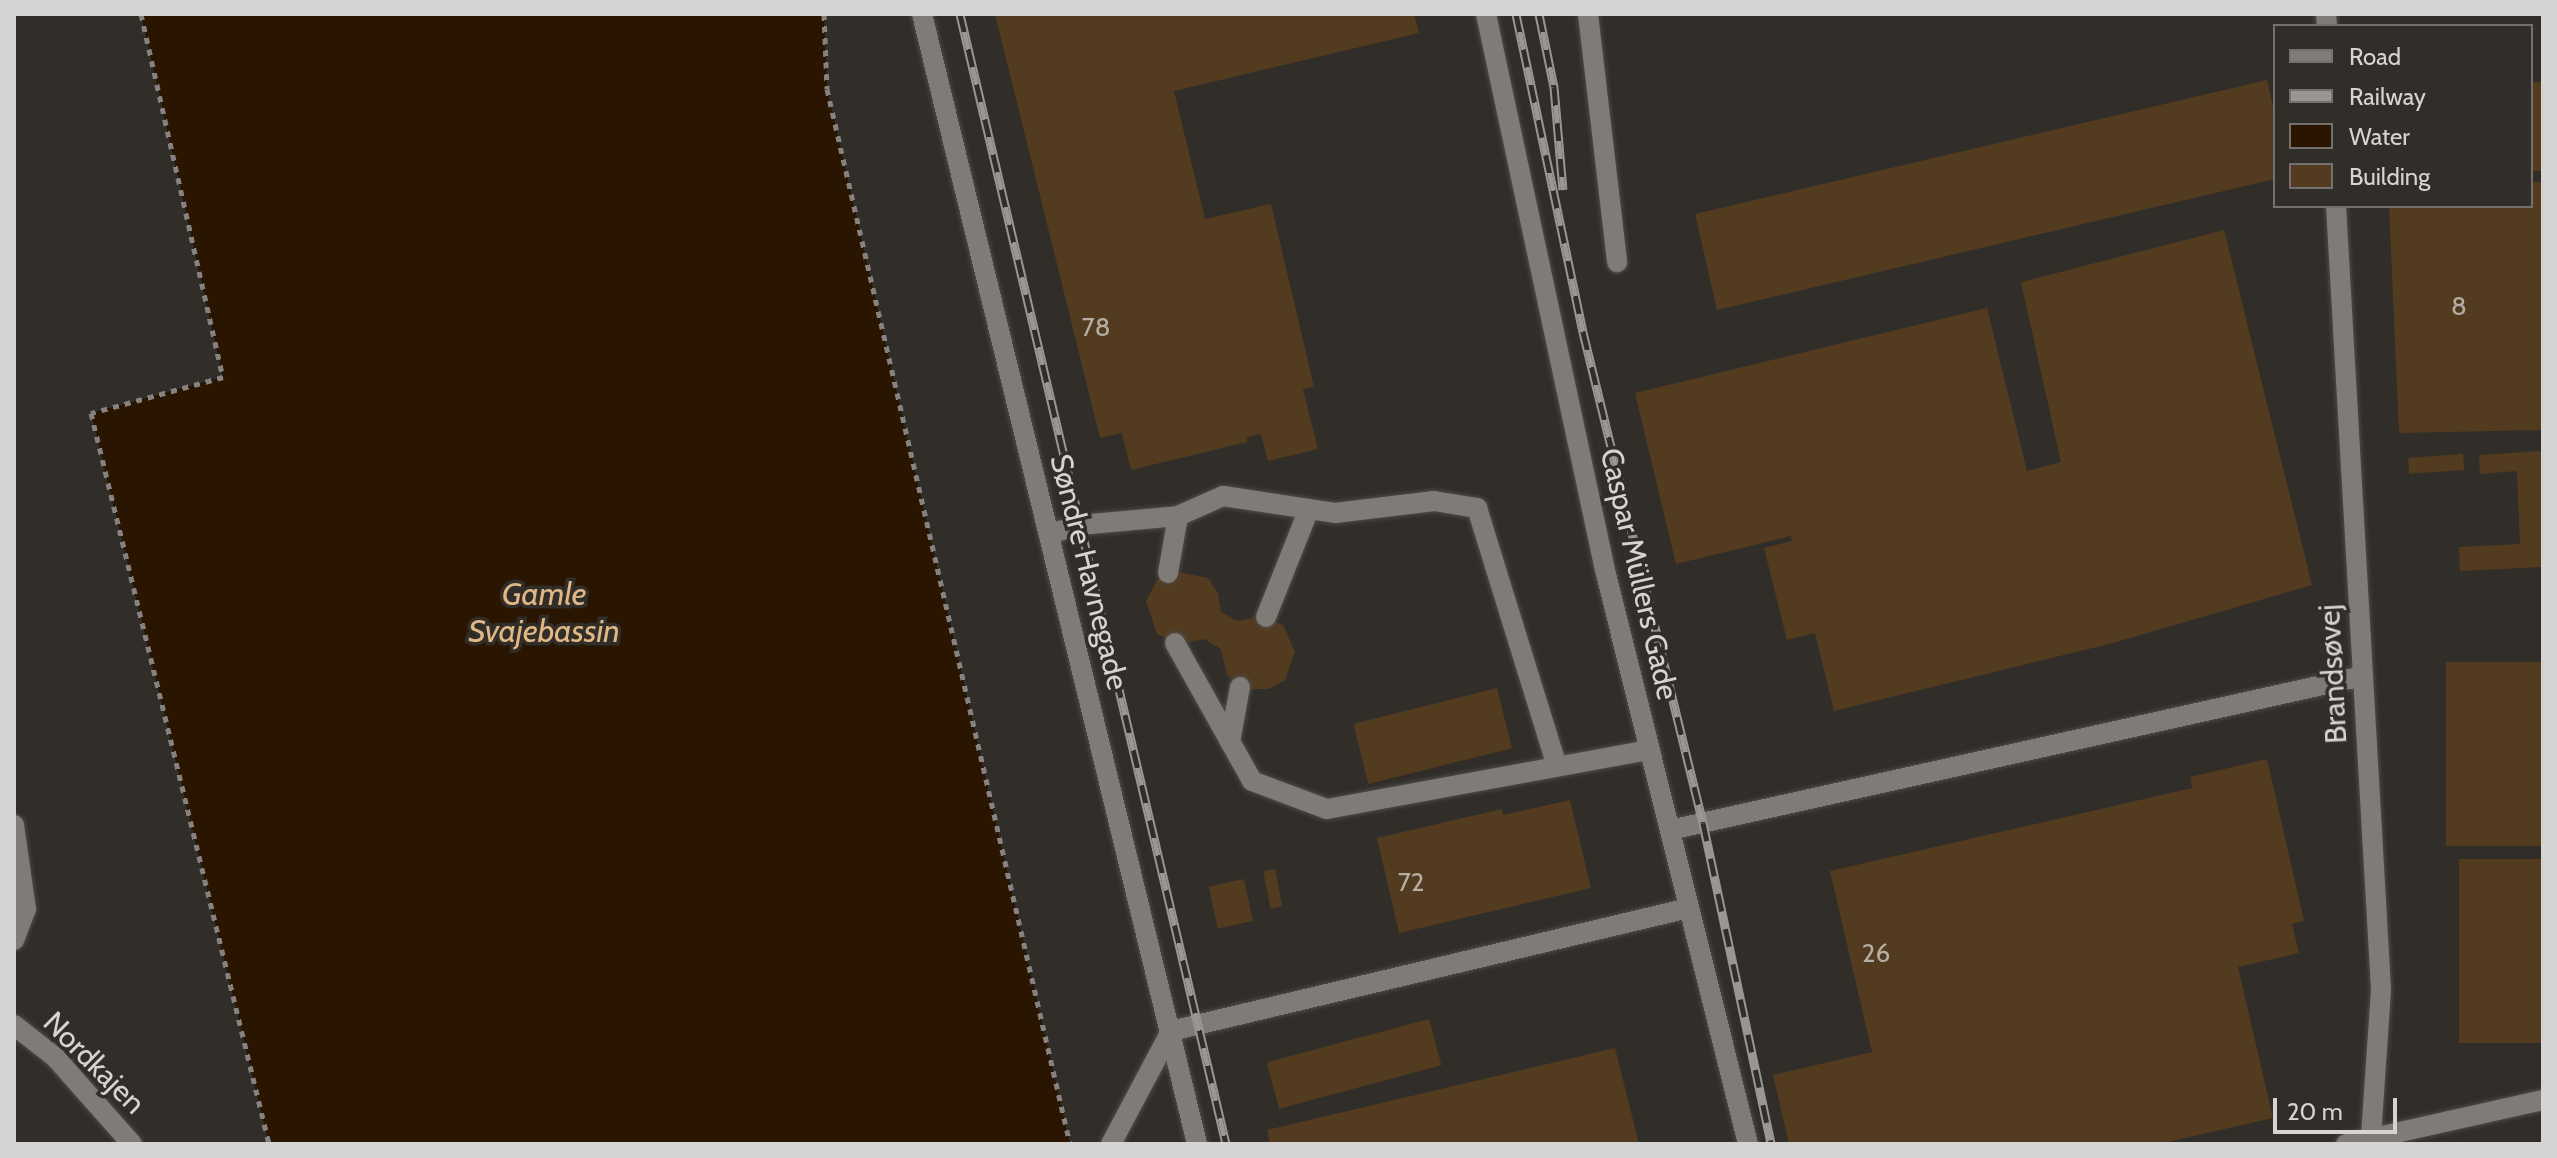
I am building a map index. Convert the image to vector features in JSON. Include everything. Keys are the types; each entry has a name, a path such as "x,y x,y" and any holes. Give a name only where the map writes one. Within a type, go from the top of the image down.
{"street":[{"name":"Søndre Havnegade","path":"922,14 1197,1144"},
{"name":"Caspar Müllers Gade","path":"1486,14 1605,570 1748,1144"},
{"path":"1588,14 1617,262"},
{"name":"Brandsøvej","path":"2336,208 2381,990 2371,1138"},
{"path":"1049,534 1080,525 1178,516 1223,496 1335,513 1434,501 1477,508 1557,766"},
{"path":"1266,617 1309,509"},
{"path":"1168,573 1178,516"},
{"path":"1175,643 1252,781 1327,809 1649,750"},
{"path":"1670,830 2363,676"},
{"path":"1230,742 1240,687"},
{"path":"14,825 26,909 14,940"},
{"path":"1111,1144 1171,1031 1689,908"},
{"name":"Nordkajen","path":"14,1025 55,1057 132,1144"},
{"path":"2346,1144 2543,1100"}],"path":[{"path":"141,14 223,377 91,413 269,1144"},
{"path":"824,14 827,89 1070,1144"}],"water":[{"name":"Gamle Svajebassin","path":"141,14 824,14 827,89 1070,1144 269,1144 91,413 223,377"}],"building":[{"path":"995,14 1414,14 1419,33 1174,91 1205,219 1271,204 1314,387 1303,389 1318,449 1268,461 1261,434 1246,437 1247,442 1131,470 1122,433 1100,438"},
{"path":"2267,80 2273,107 2273,179 1717,310 1695,214"},
{"path":"2533,82 2543,82 2543,171 2533,171"},
{"path":"2533,182 2543,182 2543,430 2399,433 2389,208 2533,208"},
{"path":"2224,230 2312,585 2113,643 1834,711 1815,633 1787,640 1764,548 1792,541 1791,536 1676,564 1635,393 1987,308 2027,471 2061,462 2021,282"},
{"path":"2543,451 2543,567 2460,571 2459,547 2520,544 2517,471 2480,474 2479,455"},
{"path":"2463,454 2464,470 2409,474 2408,458"},
{"path":"1173,571 1208,578 1218,593 1221,612 1238,621 1261,616 1283,625 1295,652 1285,680 1269,689 1246,689 1227,675 1221,649 1204,639 1179,644 1157,634 1146,601 1157,580"},
{"path":"2446,662 2543,662 2543,846 2446,846"},
{"path":"1497,688 1512,748 1368,784 1353,724"},
{"path":"2267,759 2304,921 2292,924 2299,953 2238,967 2273,1118 2159,1144 1789,1144 1773,1075 1872,1052 1830,871 2192,788 2190,777"},
{"path":"1570,800 1591,888 1399,933 1377,838 1502,809 1503,815"},
{"path":"2459,859 2543,859 2543,1043 2459,1043"},
{"path":"1275,869 1282,906 1270,909 1263,871"},
{"path":"1244,879 1253,921 1218,929 1209,886"},
{"path":"1429,1019 1441,1065 1279,1109 1267,1062"},
{"path":"1615,1048 1639,1144 1270,1144 1267,1130"}],"railway":[{"path":"960,14 1226,1144"},
{"path":"1516,14 1583,332 1703,823 1771,1144"},
{"path":"1539,14 1554,87 1563,190"}]}
